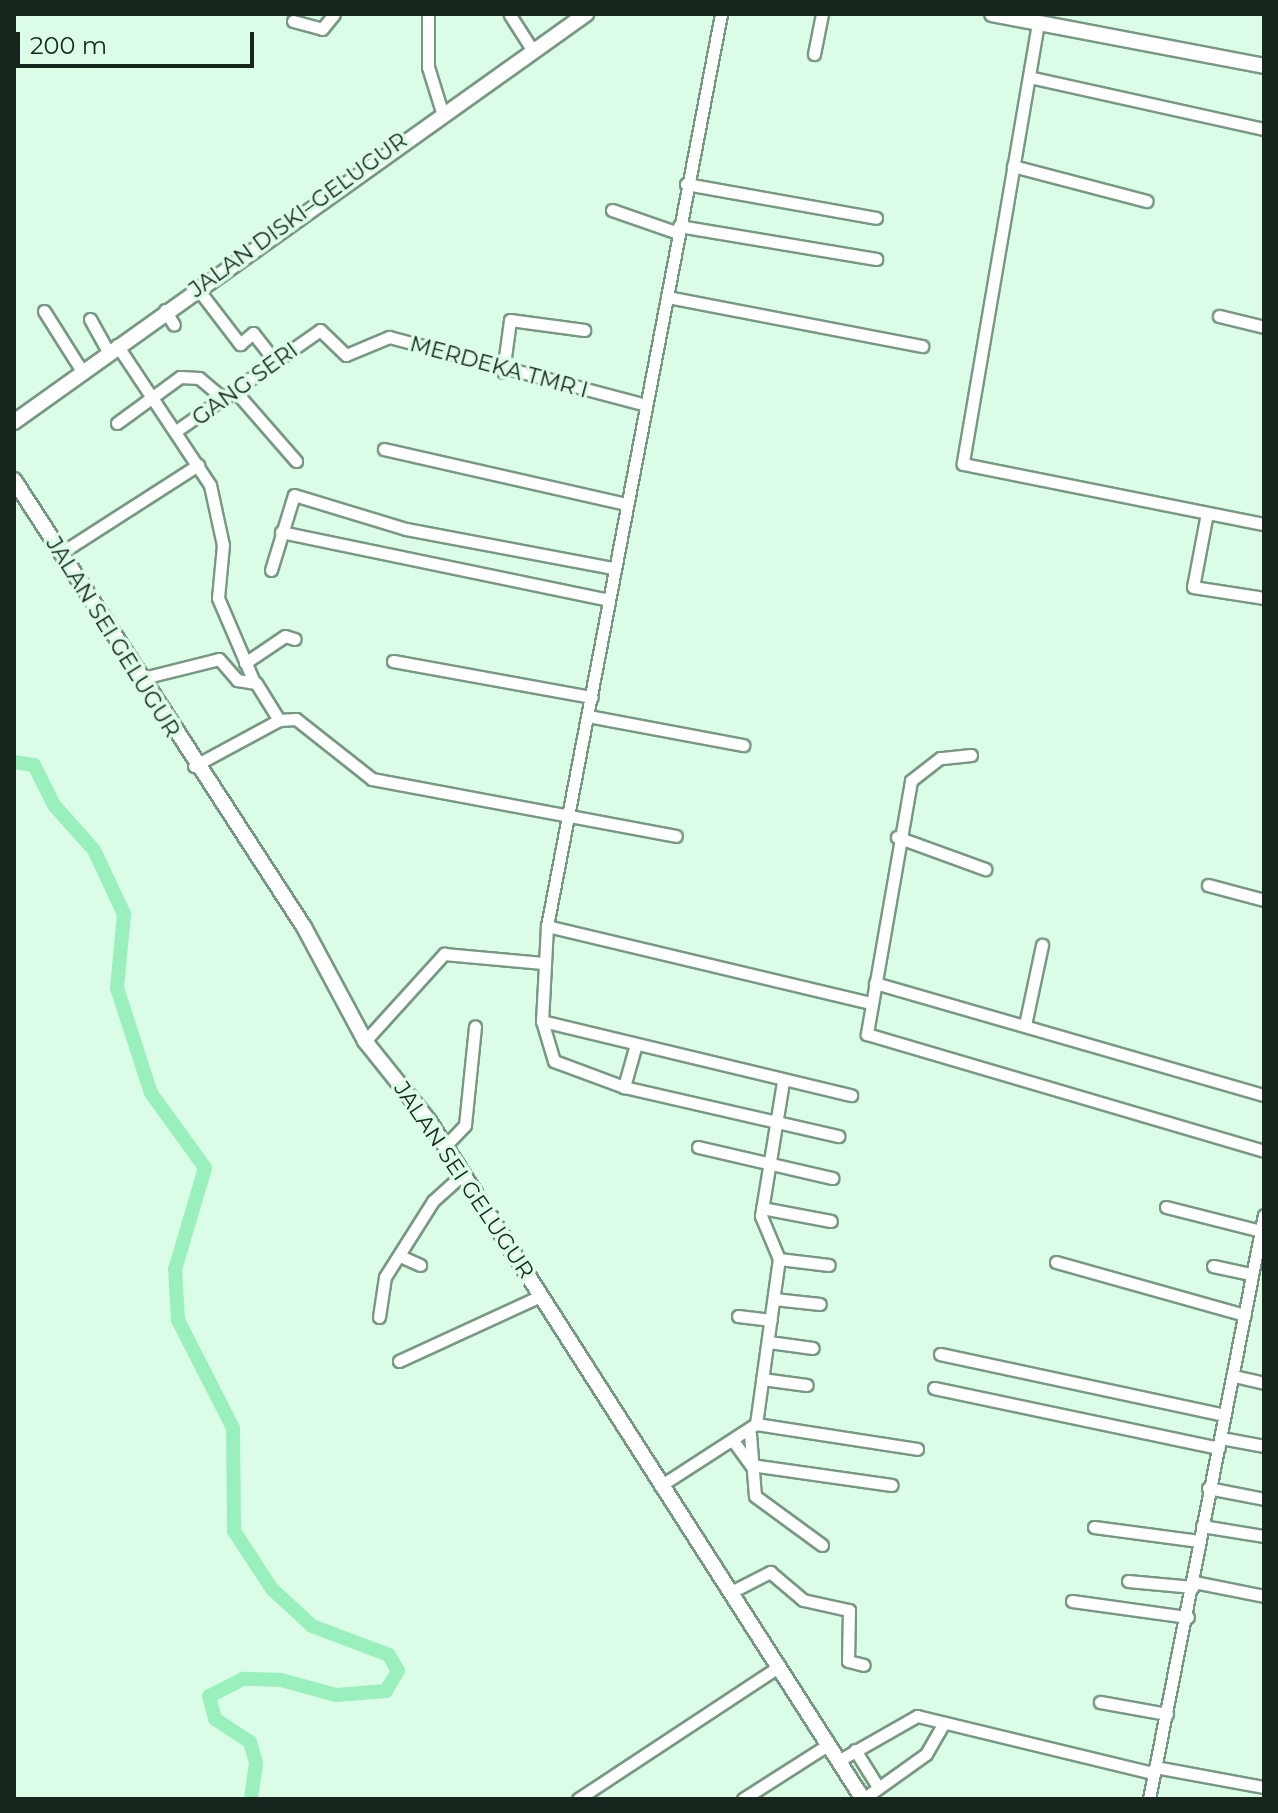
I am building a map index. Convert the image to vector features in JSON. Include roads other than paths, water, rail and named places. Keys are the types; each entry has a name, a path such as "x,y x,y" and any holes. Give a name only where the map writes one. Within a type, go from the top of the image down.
{"main road":[{"name":"JALAN DISKI–GELUGUR","path":"14,422 112,348 442,112 586,14"},
{"path":"992,14 1264,66"},
{"name":"JALAN SEI GELUGUR","path":"14,480 143,678 193,766 304,927 365,1041 444,1147 460,1177 540,1296 660,1486 733,1591 863,1799"}],"street":[{"path":"293,21 322,29 334,14"},
{"path":"428,14 428,67 442,112"},
{"path":"721,14 686,184 547,926 542,1021 554,1061 624,1087 838,1136"},
{"path":"814,54 822,14"},
{"path":"510,15 533,51"},
{"path":"1033,20 1029,77 964,466 1264,524"},
{"path":"1029,77 1264,129"},
{"path":"1013,166 1146,201"},
{"path":"686,184 876,218"},
{"path":"612,210 679,230 876,259"},
{"path":"197,288 240,344 253,333 275,361"},
{"path":"667,297 922,346"},
{"path":"165,310 174,325"},
{"path":"44,311 82,371"},
{"path":"1219,316 1264,327"},
{"name":"GANG SERI","path":"90,319 153,394 176,431 225,400 320,330"},
{"path":"503,372 510,320 584,330"},
{"name":"MERDEKA TMR I","path":"320,330 346,355 389,337 503,372 646,405"},
{"path":"117,423 153,394 193,376 225,400"},
{"path":"235,391 296,461"},
{"path":"176,431 198,465 220,523 218,598 254,682 279,720"},
{"path":"384,449 627,504"},
{"path":"61,553 198,465"},
{"path":"271,570 289,498 301,495 366,520 613,568"},
{"path":"1207,513 1193,587 1264,598"},
{"path":"281,532 608,600"},
{"path":"245,663 285,636 295,639"},
{"path":"143,678 219,659 237,680 254,682"},
{"path":"393,661 592,697"},
{"path":"588,716 743,745"},
{"path":"193,766 279,720 308,724 372,779 676,836"},
{"path":"971,755 940,758 913,777 897,837 871,1003 870,1037 1264,1151"},
{"path":"897,837 985,869"},
{"path":"1208,885 1264,900"},
{"path":"547,926 871,1003"},
{"path":"1025,1025 1042,945"},
{"path":"365,1041 444,954 543,963"},
{"path":"875,983 1264,1095"},
{"path":"542,1021 783,1082 851,1095"},
{"path":"444,1147 465,1125 475,1027"},
{"path":"624,1087 636,1044"},
{"path":"783,1082 762,1208 779,1259 769,1342 753,1429 751,1465 762,1505 822,1545"},
{"path":"698,1147 832,1178"},
{"path":"379,1317 376,1300 400,1256 433,1201 460,1177"},
{"path":"1166,1207 1261,1231"},
{"path":"762,1208 831,1221"},
{"path":"1149,1799 1188,1617 1208,1488 1234,1376 1264,1215"},
{"path":"400,1256 420,1265"},
{"path":"779,1259 829,1265"},
{"path":"1056,1262 1245,1315"},
{"path":"1213,1266 1252,1274"},
{"path":"399,1361 540,1296"},
{"path":"774,1299 820,1304"},
{"path":"738,1316 771,1320"},
{"path":"769,1342 813,1348"},
{"path":"940,1354 1225,1415"},
{"path":"1234,1376 1264,1383"},
{"path":"762,1379 807,1385"},
{"path":"934,1388 1220,1443 1264,1446"},
{"path":"660,1486 753,1429 917,1449"},
{"path":"734,1442 751,1465 892,1485"},
{"path":"1208,1488 1264,1499"},
{"path":"1202,1526 1264,1536"},
{"path":"1094,1527 1199,1541"},
{"path":"733,1591 770,1572 803,1600 849,1610 848,1661 864,1665"},
{"path":"1128,1581 1193,1585 1264,1596"},
{"path":"1072,1601 1188,1617"},
{"path":"578,1799 778,1667"},
{"path":"1100,1702 1167,1714"},
{"path":"838,1761 906,1719 943,1724 1154,1770 1264,1787"},
{"path":"863,1799 926,1754 943,1724"},
{"path":"743,1799 829,1744"},
{"path":"855,1750 878,1787"}],"waterway":[{"path":"14,762 34,765 54,805 94,850 124,914 117,988 151,1093 205,1168 175,1269 178,1320 233,1428 234,1531 272,1589 312,1626 389,1655 398,1671 386,1691 336,1695 281,1680 243,1679 209,1696 215,1719 250,1742 256,1763 251,1799"}]}
